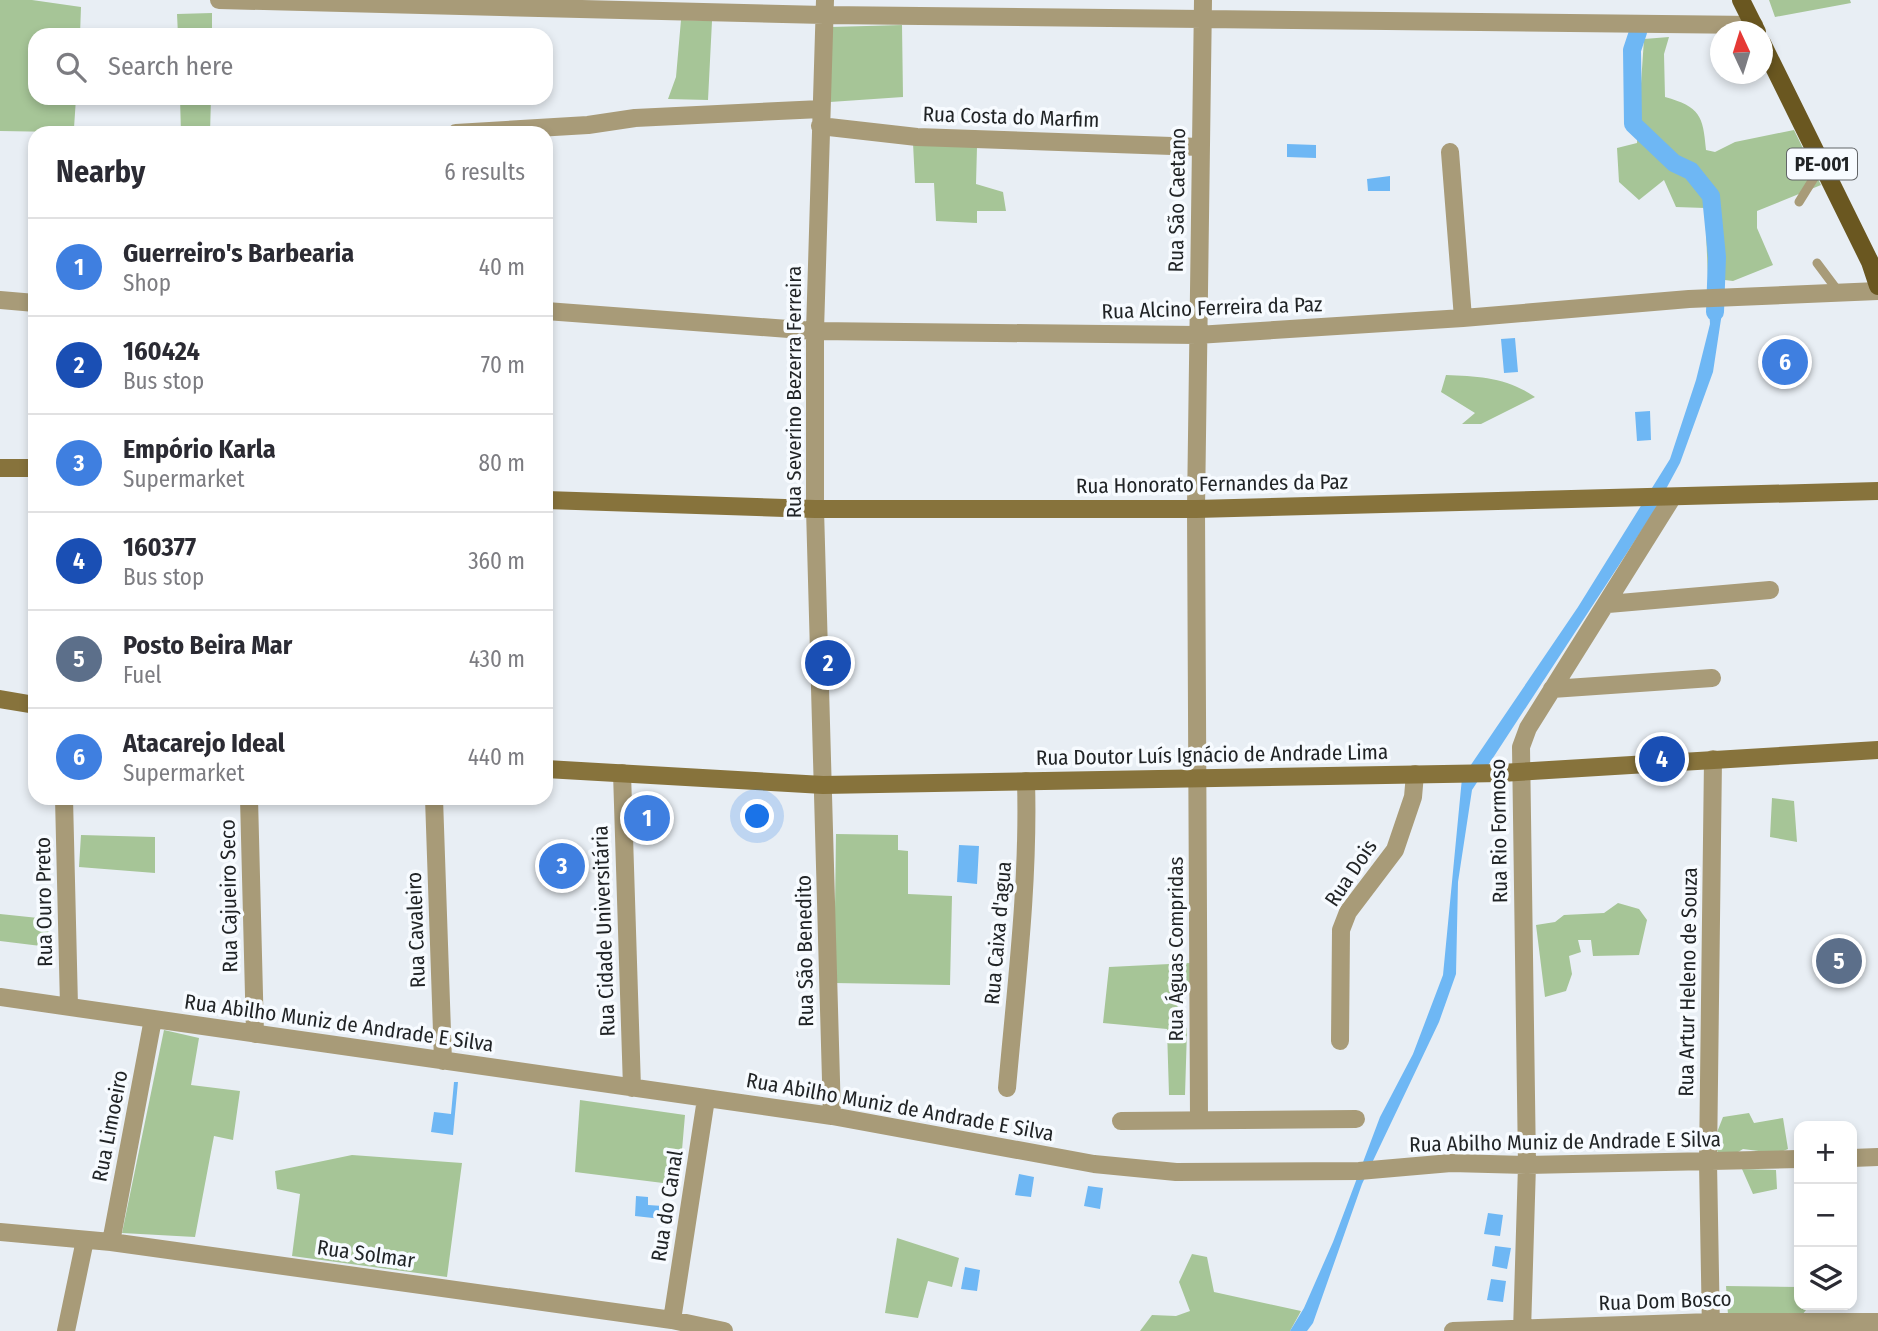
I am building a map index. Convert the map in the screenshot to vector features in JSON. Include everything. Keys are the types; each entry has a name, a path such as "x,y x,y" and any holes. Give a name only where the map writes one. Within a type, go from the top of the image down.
{"main road":[{"path":"1741,0 1752,21"},
{"name":"PE-001","path":"1773,65 1878,286"},
{"path":"0,468 28,468"},
{"name":"Rua Honorato Fernandes da Paz","path":"553,500 815,509 1196,509 1669,499 1878,491"},
{"path":"0,699 28,704"},
{"name":"Rua Doutor Luís Ignácio de Andrade Lima","path":"553,769 823,785 1500,773 1878,750"}],"street":[{"path":"219,0 824,8 1203,21 1710,27"},
{"name":"Rua São Caetano","path":"1197,779 1197,335 1203,0"},
{"name":"Rua Severino Bezerra Ferreira","path":"823,785 815,509 815,331 824,8"},
{"name":"Rua Costa do Marfim","path":"553,127 635,118 820,118 917,137 1200,147"},
{"path":"1450,152 1463,318"},
{"name":"Rua Alcino Ferreira da Paz","path":"553,312 815,331 1197,335 1713,298 1878,291"},
{"path":"0,300 28,302"},
{"name":"Rua Rio Formoso","path":"1522,1330 1527,1165 1522,738 1608,604 1669,499"},
{"path":"1608,604 1770,590"},
{"path":"1552,689 1712,678"},
{"name":"Rua Artur Heleno de Souza","path":"1711,1326 1709,1162 1713,759"},
{"name":"Rua Cidade Universitária","path":"622,773 632,1088"},
{"name":"Rua Dois","path":"1340,1041 1339,953 1342,930 1348,912 1395,850 1413,797 1415,774"},
{"name":"Rua Águas Compridas","path":"1197,779 1199,1119"},
{"name":"Rua Caixa d'agua","path":"1007,1088 1022,885 1028,849 1026,781"},
{"name":"Rua São Benedito","path":"823,785 832,1116"},
{"name":"Rua Ouro Preto","path":"64,805 69,1006"},
{"name":"Rua Cajueiro Seco","path":"249,805 255,1034"},
{"name":"Rua Cavaleiro","path":"434,805 443,1061"},
{"name":"Rua Abilho Muniz de Andrade E Silva","path":"0,997 832,1116 1094,1164 1188,1172 1359,1171 1451,1163 1527,1165 1794,1160"},
{"name":"Rua Limoeiro","path":"111,1242 153,1019"},
{"name":"Rua do Canal","path":"672,1320 706,1099"},
{"path":"1121,1121 1356,1119"},
{"path":"1857,1158 1878,1157"},
{"name":"Rua Solmar","path":"0,1232 111,1242 641,1324 672,1320 724,1331"},
{"path":"66,1331 85,1240"},
{"name":"Rua Dom Bosco","path":"1453,1331 1878,1322"}],"lane":[{"path":"1799,202 1822,164"},
{"path":"1817,263 1839,293"}],"green space":[{"path":"0,0 32,0 81,7 80,28 28,28 28,105 76,105 74,126 28,126 28,131 0,131"},
{"path":"1769,0 1850,0 1851,3 1775,17"},
{"path":"212,13 212,28 178,28 177,14"},
{"path":"681,20 712,21 708,100 668,99 676,77"},
{"path":"902,25 903,97 830,102 831,27"},
{"path":"1669,37 1664,54 1665,97 1686,105 1698,114 1706,150 1715,152 1735,142 1794,130 1821,185 1757,211 1757,228 1773,265 1733,281 1708,278 1705,208 1676,207 1664,180 1639,200 1619,182 1617,148 1637,143 1644,39"},
{"path":"180,105 211,105 210,126 181,126"},
{"path":"913,143 977,147 976,184 1003,192 1006,211 977,211 977,223 936,221 934,183 915,183"},
{"path":"1446,375 1481,377 1503,382 1535,397 1481,424 1462,424 1475,413 1441,392"},
{"path":"1772,798 1794,801 1797,842 1770,837"},
{"path":"836,834 898,835 898,850 908,851 908,894 952,896 950,985 834,983"},
{"path":"81,835 155,837 155,873 79,867"},
{"path":"1618,903 1639,909 1647,920 1639,955 1593,956 1591,940 1578,940 1581,952 1569,956 1572,974 1566,991 1545,997 1536,925 1555,922 1564,915 1604,913"},
{"path":"0,914 48,919 49,947 0,941"},
{"path":"1190,963 1194,987 1173,995 1187,1030 1185,1095 1169,1095 1167,1029 1103,1023 1109,967"},
{"path":"164,1030 199,1038 191,1085 240,1091 233,1140 214,1136 195,1237 122,1233"},
{"path":"580,1100 685,1115 679,1185 575,1172"},
{"path":"1749,1113 1754,1123 1783,1118 1788,1149 1769,1157 1766,1152 1743,1149 1730,1157 1718,1153 1714,1140 1723,1117"},
{"path":"352,1155 462,1163 447,1277 292,1256 300,1194 277,1189 275,1171"},
{"path":"1742,1169 1776,1170 1777,1189 1753,1194"},
{"path":"897,1238 959,1258 952,1287 928,1281 918,1318 885,1313"},
{"path":"1192,1254 1207,1257 1214,1292 1301,1311 1290,1331 1140,1331 1152,1315 1176,1316 1190,1311 1179,1282"},
{"path":"1726,1286 1794,1287 1794,1310 1806,1310 1802,1315 1728,1315"}],"water":[{"path":"1287,144 1316,145 1316,158 1287,157"},
{"path":"1390,176 1390,191 1368,191 1367,179"},
{"path":"1723,306 1713,372 1680,463 1653,513 1472,790 1458,882 1456,974 1439,1022 1362,1184 1313,1323 1307,1331 1290,1331 1304,1308 1333,1242 1380,1117 1413,1054 1443,975 1462,778 1578,607 1670,459 1696,380 1710,324 1709,307"},
{"path":"1515,338 1518,372 1504,373 1501,339"},
{"path":"1650,411 1651,440 1637,441 1635,412"},
{"path":"959,845 979,846 977,884 957,882"},
{"path":"454,1082 458,1082 453,1135 431,1132 434,1112 451,1114"},
{"path":"1019,1174 1034,1177 1031,1197 1015,1195"},
{"path":"1088,1186 1103,1188 1100,1209 1084,1206"},
{"path":"636,1196 648,1197 648,1205 663,1206 662,1219 635,1216"},
{"path":"1488,1213 1503,1215 1500,1236 1484,1234"},
{"path":"1495,1246 1511,1248 1507,1269 1492,1266"},
{"path":"965,1267 980,1270 977,1291 961,1289"},
{"path":"1491,1279 1506,1281 1503,1302 1487,1300"}],"waterway":[{"path":"1638,32 1632,50 1633,124 1674,163 1691,171 1711,196 1717,257 1715,312"}],"place":[{"name":"Atacarejo Ideal","path":"1785,362"},
{"name":"160424","path":"828,663"},
{"name":"160377","path":"1662,759"},
{"name":"Guerreiro's Barbearia","path":"647,818"},
{"name":"Empório Karla","path":"562,866"},
{"name":"Posto Beira Mar","path":"1839,961"}]}
